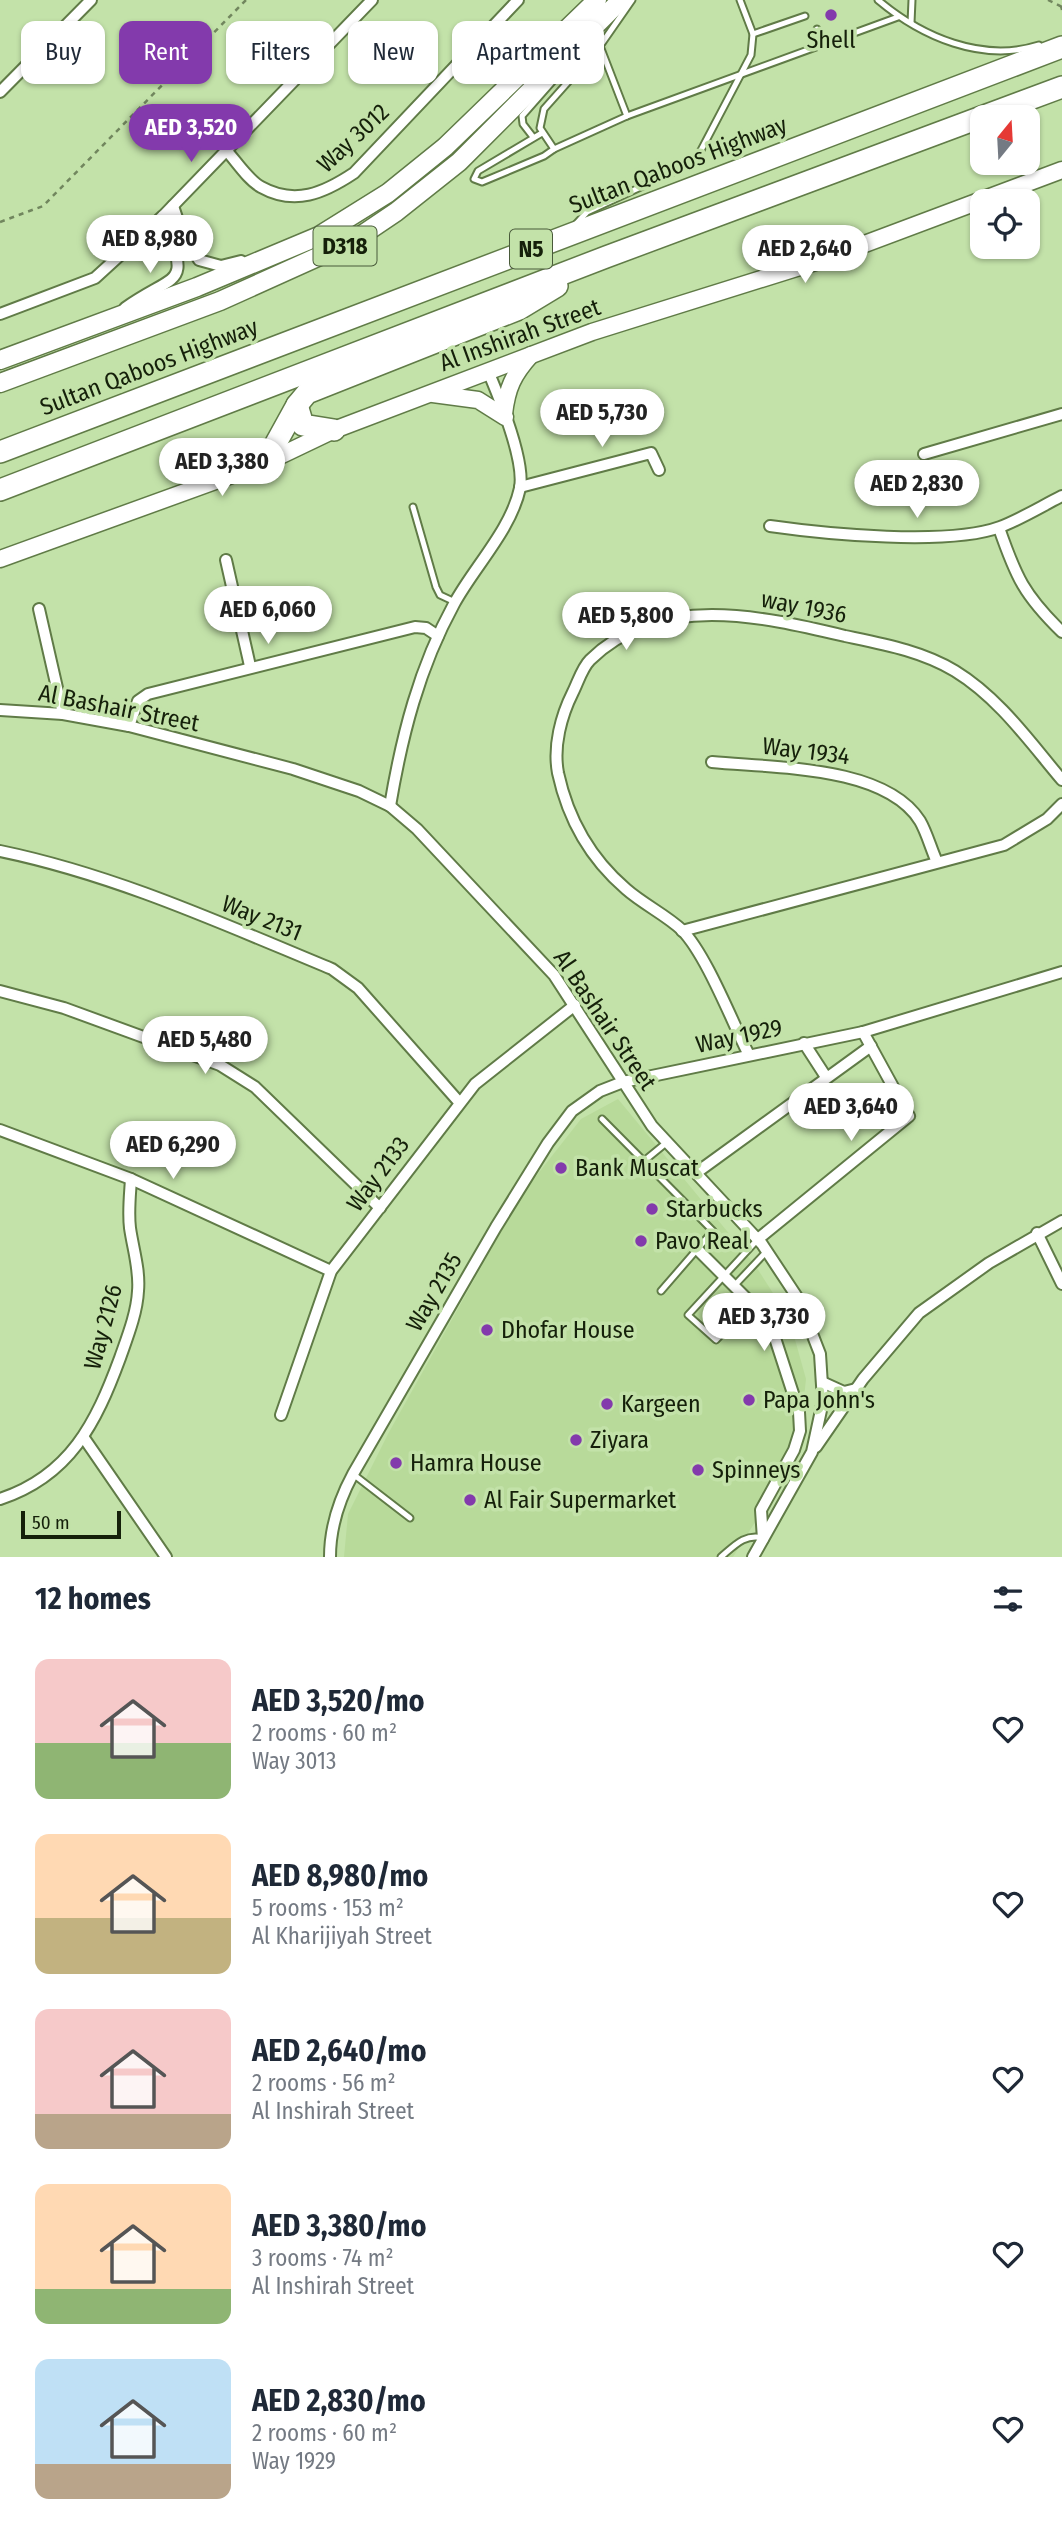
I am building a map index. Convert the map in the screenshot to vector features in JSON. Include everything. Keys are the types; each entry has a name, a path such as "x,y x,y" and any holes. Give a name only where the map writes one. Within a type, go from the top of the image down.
{"highway":[{"name":"Sultan Qaboos Highway","path":"0,452 1053,45"},
{"name":"N5","path":"0,490 606,257 1062,87"},
{"path":"265,464 297,405 307,393 519,309 606,257"},
{"path":"297,405 303,425 334,430"}],"main road":[{"name":"D318","path":"0,360 282,253 352,215 416,170 472,121 597,0"},
{"name":"D318","path":"604,25 621,0"},
{"name":"D318","path":"0,383 220,301 353,242 459,162 545,84"}],"street":[{"path":"0,92 91,0"},
{"path":"0,314 95,278 173,206 372,0"},
{"name":"Way 3012","path":"226,150 259,187 292,197 325,192 354,173 519,0"},
{"name":"Al Inshirah Street","path":"0,559 265,464 334,430 592,331 822,260 1062,170"},
{"path":"173,206 191,251 207,264 221,266 282,253"},
{"path":"107,321 137,300 170,283 176,276 177,254 163,216"},
{"path":"505,416 507,390 512,377 532,354"},
{"path":"390,806 402,736 438,636 455,602 506,519 520,487 516,455 488,371"},
{"path":"427,394 478,400 505,416"},
{"path":"924,454 1062,414"},
{"path":"520,487 652,453 660,470"},
{"path":"770,526 808,531 946,536 999,528 1062,496"},
{"path":"999,528 1016,578 1041,612 1062,632"},
{"path":"226,560 250,666"},
{"path":"38,609 63,715"},
{"name":"way 1936","path":"749,1055 704,965 682,931 625,888 596,857 573,825 558,771 560,718 588,661 626,632 676,615 728,615 806,626 916,652 955,670 991,697 1062,780"},
{"path":"129,726 138,701 148,694 250,666 415,627 426,628 438,636"},
{"name":"Al Bashair Street","path":"0,710 63,715 129,726 293,769 359,791 390,806 417,829 545,965 575,1004 652,1126 767,1251 799,1300 820,1354 823,1401 812,1452 752,1557"},
{"name":"Way 1934","path":"712,762 851,776 890,794 919,820 937,862"},
{"path":"682,931 1004,845 1047,819 1062,804"},
{"name":"Way 2131","path":"0,851 59,863 130,886 332,969 358,988 459,1102"},
{"name":"Way 1929","path":"623,1082 863,1032 1062,973"},
{"path":"0,992 64,1008 220,1065 255,1087 380,1208"},
{"name":"Way 2133","path":"281,1415 331,1271 475,1084 575,1004"},
{"path":"758,1239 909,1116 863,1032"},
{"path":"804,1043 826,1077"},
{"path":"696,1173 871,1046"},
{"name":"Way 2135","path":"330,1557 330,1534 343,1493 496,1227 548,1143 572,1111 600,1091 623,1082"},
{"path":"0,1130 131,1179 331,1271"},
{"name":"Way 2126","path":"0,1500 21,1492 58,1464 84,1438 105,1399 126,1340 139,1292 130,1227 131,1179"},
{"path":"812,1452 856,1389 919,1313 1037,1233 1062,1221"},
{"path":"1037,1233 1062,1284"},
{"path":"698,1250 751,1302 775,1338 799,1412 800,1430 780,1479 761,1510 763,1538"},
{"path":"822,1382 844,1392 856,1389"},
{"path":"84,1438 161,1555"}],"lane":[{"path":"604,29 632,0"},
{"path":"564,236 587,212 686,166 699,154 743,75 751,55 753,34 740,0"},
{"path":"878,0 898,17 966,48 985,52 1053,45"},
{"path":"903,0 912,0 911,23"},
{"path":"753,34 805,16"},
{"path":"542,133 478,171 474,180 482,182 627,116 898,17"},
{"path":"817,29 822,44"},
{"path":"604,62 627,116"},
{"path":"533,137 523,124 522,116 550,84"},
{"path":"554,149 542,133 544,109 562,84"},
{"path":"413,507 436,587 440,595 455,602"},
{"path":"602,1119 713,1231 661,1292"},
{"path":"644,1161 667,1142"},
{"path":"751,1302 716,1340 688,1315 758,1239"},
{"path":"733,1286 767,1251"},
{"path":"354,1474 410,1518"},
{"path":"721,1557 743,1539 754,1536 763,1538"}],"path":[{"path":"0,222 43,206 246,0"},
{"path":"1048,0 1062,8"},
{"path":"1058,0 1062,8"}],"shaded area":[{"path":"618,1099 755,1265 789,1318 806,1379 800,1435 776,1489 733,1557 344,1557 348,1514 388,1434 522,1194 581,1119"}],"place":[{"name":"Shell","path":"831,15"},
{"name":"Bank Muscat","path":"561,1168"},
{"name":"Starbucks","path":"652,1209"},
{"name":"Pavo Real","path":"641,1241"},
{"name":"Dhofar House","path":"487,1330"},
{"name":"Papa John's","path":"749,1400"},
{"name":"Kargeen","path":"607,1404"},
{"name":"Ziyara","path":"576,1440"},
{"name":"Hamra House","path":"396,1463"},
{"name":"Spinneys","path":"698,1470"},
{"name":"Al Fair Supermarket","path":"470,1500"}]}
